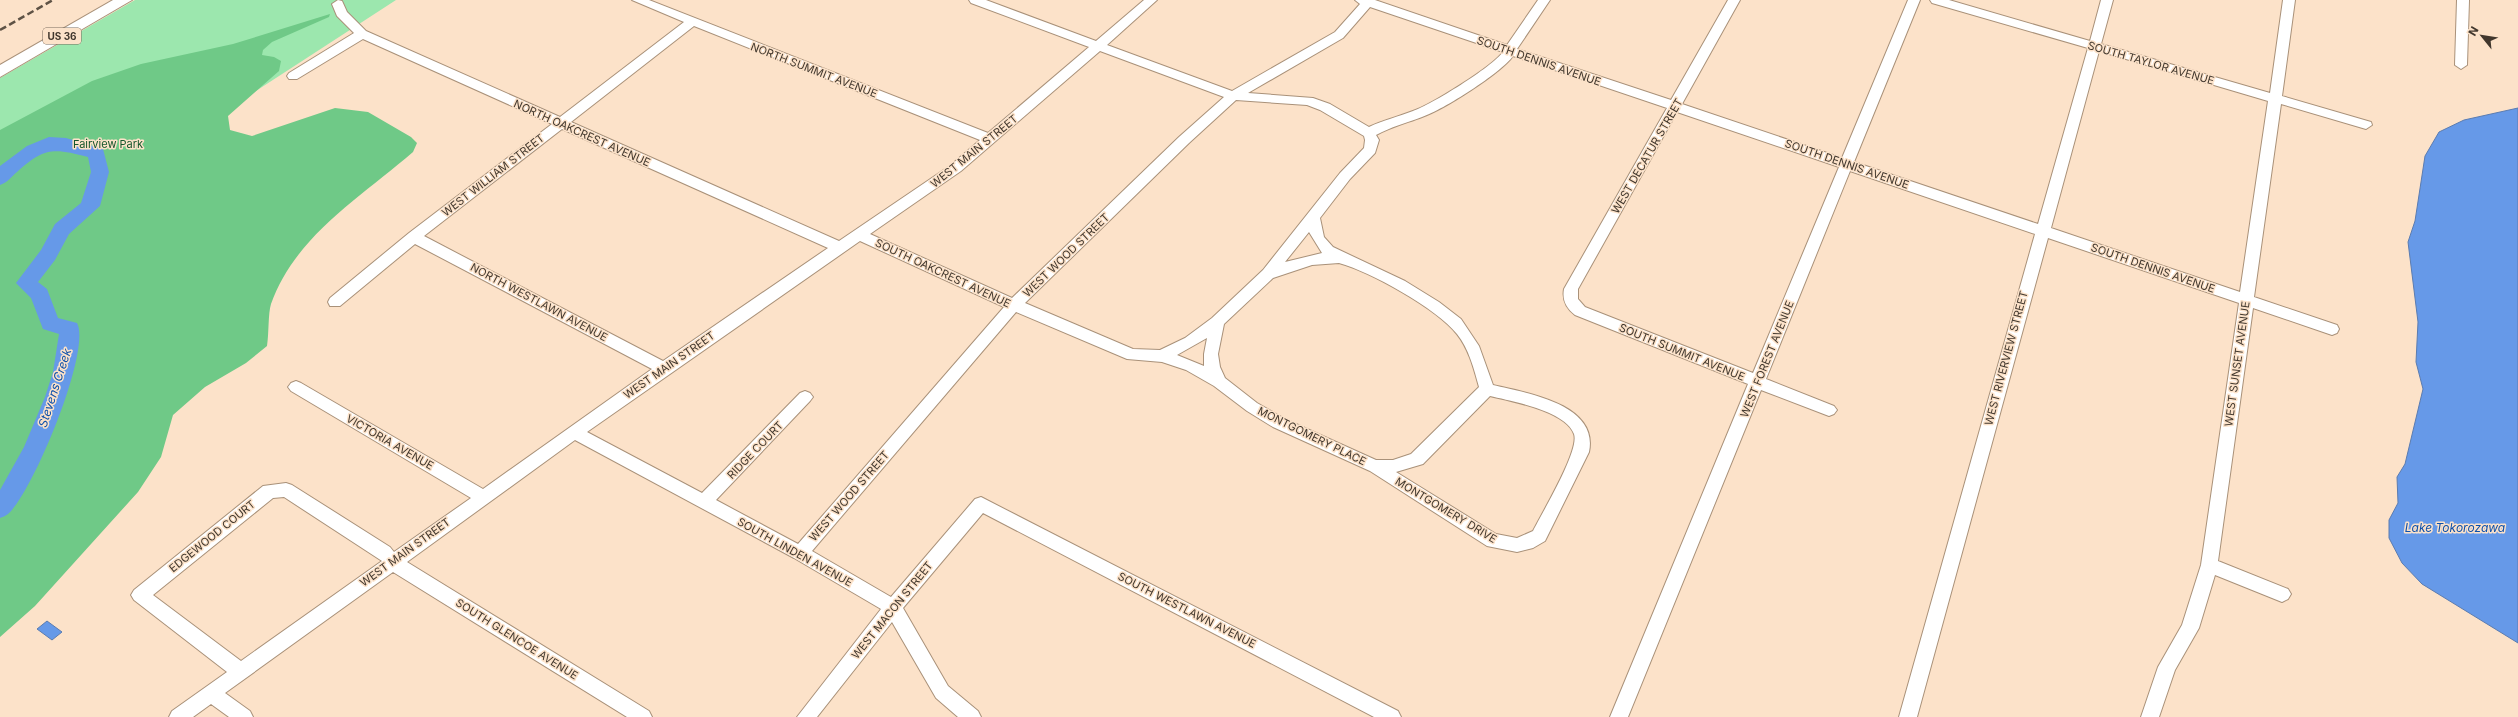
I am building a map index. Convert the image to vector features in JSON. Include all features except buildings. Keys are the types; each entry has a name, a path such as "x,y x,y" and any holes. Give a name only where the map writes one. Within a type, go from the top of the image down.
{"main road":[{"name":"US 36","path":"0,61 106,0"},
{"name":"US 36","path":"0,72 124,0"}],"street":[{"name":"NORTH SUMMIT AVENUE","path":"638,0 990,139"},
{"path":"975,0 1233,96 1308,101 1325,107 1369,133 1372,140 1370,150 1345,176 1268,274 1217,322 1190,342 1162,356"},
{"name":"WEST MAIN STREET","path":"178,717 240,671 664,368 838,247 933,185 990,139 1151,0"},
{"path":"1369,133 1386,124 1419,114 1486,75 1503,60 1544,0"},
{"name":"WEST DECATUR STREET","path":"1580,311 1572,305 1569,297 1571,288 1675,107 1734,0"},
{"name":"WEST FOREST AVENUE","path":"1619,717 1758,382 1845,164 1914,0"},
{"name":"SOUTH TAYLOR AVENUE","path":"1936,0 2366,125"},
{"name":"WEST RIVERVIEW STREET","path":"1908,717 2107,0"},
{"name":"WEST SUNSET AVENUE","path":"2150,717 2167,667 2190,628 2209,565 2289,0"},
{"path":"2461,65 2463,0"},
{"name":"SOUTH DENNIS AVENUE","path":"1366,1 1509,51 2332,329"},
{"name":"WEST WOOD STREET","path":"800,553 1014,306 1184,140 1233,96 1339,35 1366,1"},
{"name":"NORTH OAKCREST AVENUE","path":"338,4 341,13 362,34 560,124 838,247"},
{"name":"WEST WILLIAM STREET","path":"335,302 414,237 692,22"},
{"path":"293,76 362,34"},
{"path":"1313,217 1314,231 1319,242 1330,253 1390,280 1432,305 1456,323 1473,347 1487,389"},
{"name":"SOUTH OAKCREST AVENUE","path":"858,234 1014,306 1132,355 1162,356"},
{"name":"NORTH WESTLAWN AVENUE","path":"414,237 664,368"},
{"path":"1268,274 1289,265 1312,260 1340,258"},
{"name":"SOUTH SUMMIT AVENUE","path":"1580,311 1829,410"},
{"path":"1217,322 1211,354 1212,367 1219,382"},
{"name":"MONTGOMERY PLACE","path":"1162,356 1191,366 1219,382 1252,407 1279,423 1374,466 1393,467 1417,458 1487,389"},
{"name":"VICTORIA AVENUE","path":"296,387 483,497"},
{"name":"MONTGOMERY DRIVE","path":"1374,466 1493,541 1517,545 1527,543 1539,536 1582,452 1583,440 1579,427 1568,416 1549,408 1487,389"},
{"name":"RIDGE COURT","path":"704,502 805,397"},
{"name":"SOUTH LINDEN AVENUE","path":"574,432 800,553 894,607"},
{"name":"EDGEWOOD COURT","path":"240,671 140,595 269,490 286,490 384,552 392,562"},
{"name":"WEST MACON STREET","path":"806,717 894,607 981,504"},
{"name":"SOUTH WESTLAWN AVENUE","path":"981,504 1392,717"},
{"name":"SOUTH GLENCOE AVENUE","path":"392,562 643,717"},
{"path":"2209,565 2282,594"},
{"path":"894,607 911,642 942,692 972,717"},
{"path":"210,694 244,717"}],"green space":[{"name":"Fairview Park","path":"135,0 396,0 225,111 0,635 0,78"},
{"name":"Fairview Park","path":"330,14 329,17 272,42 263,50 262,55 274,57 281,61 279,71 228,116 230,130 252,136 335,108 368,112 411,137 417,143 413,152 332,219 313,238 296,258 282,280 271,304 267,346 246,363 205,387 173,415 161,457 138,492 35,606 0,637 0,130 92,81 141,64 233,44"}],"water":[{"name":"Lake Tokorozawa","path":"2518,108 2518,643 2422,584 2402,563 2389,538 2389,520 2398,503 2397,477 2405,464 2423,389 2416,362 2418,322 2408,242 2415,221 2425,156 2439,132 2464,120"},
{"path":"47,621 62,632 52,640 37,629"}],"waterway":[{"name":"Stevens Creek","path":"0,178 25,155 41,146 56,143 71,145 96,153 100,172 90,206 62,229 48,255 26,283 40,294 50,323 70,329 68,349 63,372 46,422 23,471 0,508"}],"railway":[{"path":"0,30 53,0"}]}
